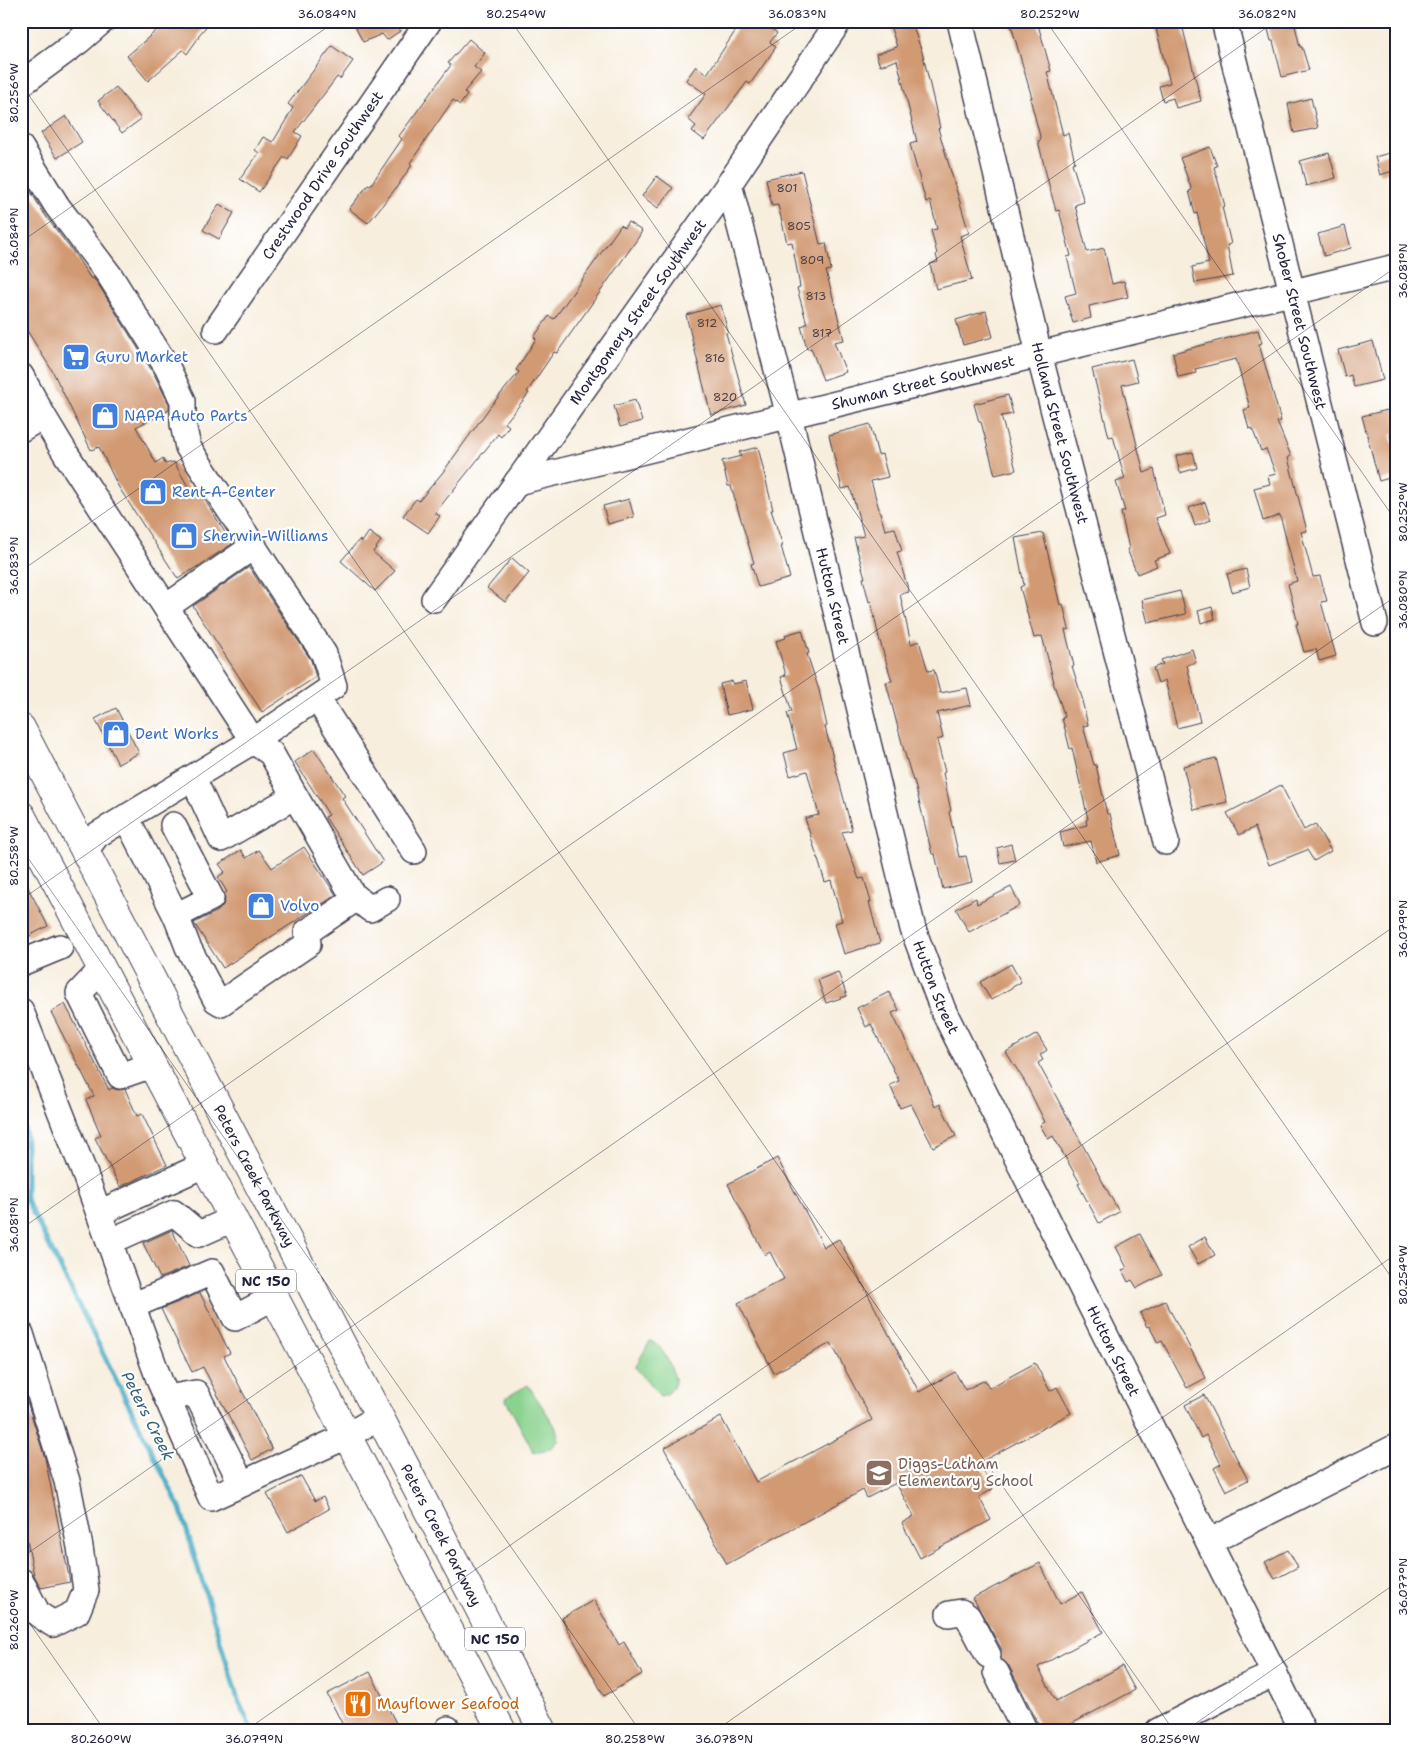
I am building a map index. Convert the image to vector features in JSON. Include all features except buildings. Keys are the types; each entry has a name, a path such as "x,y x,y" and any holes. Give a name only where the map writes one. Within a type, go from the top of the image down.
{"main road":[{"name":"Peters Creek Parkway","path":"21,728 543,1731"},
{"name":"NC 150","path":"21,815 502,1731"},
{"path":"50,869 85,851"},
{"path":"156,1072 194,1060"}],"street":[{"path":"21,84 79,41 102,21"},
{"name":"Crestwood Drive Southwest","path":"216,330 429,21"},
{"name":"Montgomery Street Southwest","path":"434,599 729,184 839,21"},
{"name":"Holland Street Southwest","path":"960,21 1038,354 1166,842"},
{"name":"Shober Street Southwest","path":"1224,21 1375,623"},
{"path":"21,148 57,206 110,276 154,344 183,402 183,424 188,447 324,654 334,686 253,741 97,835 85,851"},
{"name":"Hutton Street","path":"729,184 789,416 913,929 939,1001 1304,1731"},
{"name":"Shuman Street Southwest","path":"516,482 1396,267"},
{"path":"21,376 66,454 253,741 271,753 352,894 370,909 387,899"},
{"path":"21,429 43,416"},
{"path":"166,607 254,546"},
{"path":"317,698 414,851"},
{"path":"193,778 221,838 295,796"},
{"path":"126,817 176,916 188,947 216,1000 221,1002 308,944 307,932 357,898"},
{"path":"174,825 211,898 176,916"},
{"path":"21,963 60,947"},
{"path":"21,1011 99,1213 167,1398 211,1498 347,1436 379,1417"},
{"path":"99,1213 204,1165"},
{"path":"109,1242 174,1213 199,1234 233,1219"},
{"path":"132,1306 212,1272 235,1318 274,1296"},
{"path":"21,1581 38,1614 53,1624 77,1612 86,1590 80,1547 67,1482 23,1344"},
{"path":"167,1398 196,1393 242,1484"},
{"path":"1210,1542 1396,1447"},
{"path":"949,1614 960,1612 968,1617 1026,1731"},
{"path":"1158,1731 1232,1693 1275,1674"}],"green space":[{"path":"650,1341 663,1351 675,1378 673,1387 669,1392 660,1396 635,1367"},
{"path":"528,1385 555,1426 559,1439 552,1447 541,1452 534,1452 506,1400 507,1397"}],"waterway":[{"name":"Peters Creek","path":"21,1117 26,1134 26,1199 180,1508 238,1700 252,1731"}],"place":[{"name":"Guru Market","path":"76,357"},
{"name":"NAPA Auto Parts","path":"105,416"},
{"name":"Rent-A-Center","path":"153,492"},
{"name":"Sherwin-Williams","path":"184,536"},
{"name":"Dent Works","path":"116,734"},
{"name":"Volvo","path":"261,906"},
{"name":"Diggs-Latham Elementary School","path":"879,1473"},
{"name":"Mayflower Seafood","path":"358,1704"}]}
